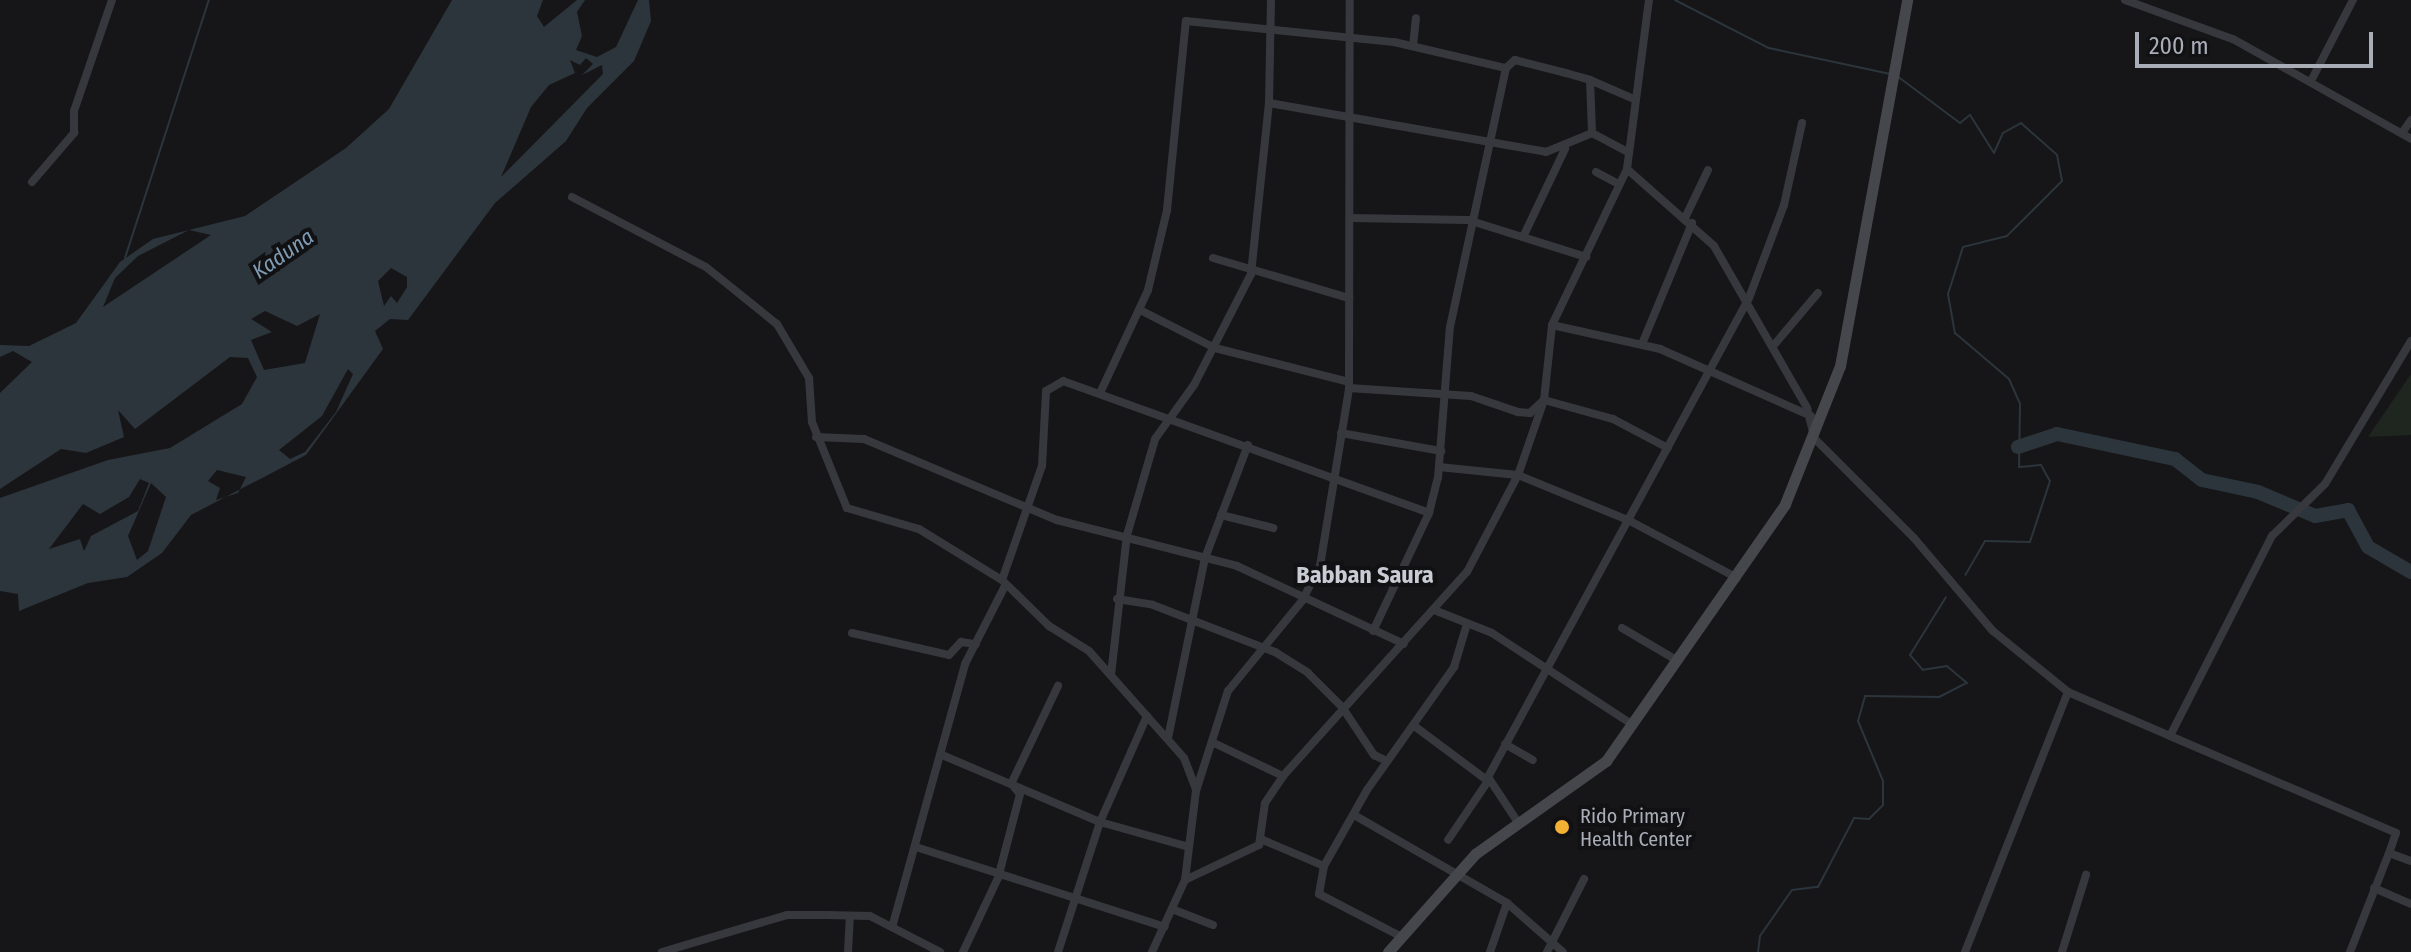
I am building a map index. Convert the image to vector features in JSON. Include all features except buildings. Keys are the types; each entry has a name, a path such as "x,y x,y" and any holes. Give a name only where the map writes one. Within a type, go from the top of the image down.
{"main road":[{"path":"1901,60 1907,0"},
{"path":"1388,952 1451,875 1519,824 1583,783 1634,726 1785,504 1815,439 1832,411 1850,349 1897,81 1915,0"}],"street":[{"path":"32,182 74,133 74,111 112,0"},
{"path":"1111,676 1117,599 1127,535 1155,439 1215,348 1251,274 1269,103 1268,26 1271,0"},
{"path":"1152,952 1185,880 1198,774 1214,743 1228,691 1258,649 1302,601 1328,541 1349,385 1350,0"},
{"path":"1263,840 1265,803 1283,776 1342,707 1434,610 1490,534 1518,475 1544,400 1552,325 1627,169 1649,0"},
{"path":"2125,0 2233,39 2312,79 2411,139"},
{"path":"2312,79 2353,0"},
{"path":"1413,46 1416,18"},
{"path":"1101,391 1140,310 1167,210 1186,21 1268,26 1350,36 1413,46 1506,68"},
{"path":"1373,631 1429,513 1439,467 1468,220 1493,142 1506,68 1515,60 1590,80 1636,100"},
{"path":"1590,80 1592,133"},
{"path":"1269,103 1471,144 1493,142 1565,149"},
{"path":"2402,133 2411,120"},
{"path":"1448,840 1488,781 1505,744 1630,521 1708,369 1749,298 1784,205 1802,123"},
{"path":"1592,133 1627,152"},
{"path":"1523,237 1565,149 1592,133"},
{"path":"1627,169 1688,221 1749,298 1811,416 1815,439 1914,538 1993,631 2068,692 2396,833 2352,952"},
{"path":"1642,344 1708,170"},
{"path":"1596,172 1619,184"},
{"path":"572,197 706,267 777,324 809,378 816,437 847,508 919,529 1003,583 1111,676 1198,774"},
{"path":"1350,218 1468,220 1586,257"},
{"path":"1213,258 1251,274 1349,298"},
{"path":"1774,345 1818,293"},
{"path":"1140,310 1215,348 1349,385 1446,392 1530,413 1544,400"},
{"path":"1552,325 1642,344 1708,369 1811,416"},
{"path":"2170,736 2272,536 2325,484 2411,341"},
{"path":"893,924 919,848 942,755 976,644 1031,508 1042,466 1046,391 1063,381 1101,391 1429,513"},
{"path":"1544,400 1613,419 1668,448"},
{"path":"1341,433 1441,451"},
{"path":"816,437 864,439 1031,508 1258,575 1302,601 1404,644"},
{"path":"1168,738 1188,623 1205,558 1248,445"},
{"path":"1439,467 1518,475 1630,521 1737,578"},
{"path":"1221,515 1273,528"},
{"path":"1117,599 1153,605 1188,623 1258,649 1308,673 1342,707 1374,755 1387,761"},
{"path":"1434,610 1548,667 1634,726"},
{"path":"1400,936 1319,894 1324,866 1387,761 1454,667 1467,624"},
{"path":"1622,628 1679,661"},
{"path":"852,633 949,655 961,642 976,644"},
{"path":"1011,784 1058,686"},
{"path":"1965,952 2068,692"},
{"path":"1058,952 1079,903 1100,822 1147,716"},
{"path":"1413,725 1488,781 1519,824"},
{"path":"1214,743 1283,776"},
{"path":"1505,744 1533,760"},
{"path":"942,755 1100,822 1189,847"},
{"path":"963,952 998,878 1020,794 1011,784"},
{"path":"1354,815 1405,840 1451,875 1507,903 1550,948 1563,952"},
{"path":"1263,840 1324,866"},
{"path":"1185,880 1263,840"},
{"path":"919,848 998,878 1165,927"},
{"path":"2389,853 2411,861"},
{"path":"2062,952 2086,875"},
{"path":"1550,948 1584,879"},
{"path":"2374,888 2411,904"},
{"path":"1490,952 1507,903"},
{"path":"1172,909 1213,925"},
{"path":"662,952 787,915 850,916 893,924 940,952"},
{"path":"848,952 850,916"}],"shaded area":[{"path":"2411,374 2411,435 2368,437"}],"water":[{"name":"Kaduna","path":"452,0 543,0 537,16 544,27 577,0 585,0 577,12 582,36 576,50 597,57 616,47 638,0 649,0 651,21 634,61 587,108 566,141 495,203 408,320 390,319 375,331 383,349 306,455 240,490 246,477 217,470 208,481 220,488 216,500 226,497 191,515 162,553 127,577 88,583 19,611 18,594 0,591 0,498 108,460 170,448 242,404 257,377 248,358 230,357 135,429 118,410 124,437 86,453 61,449 0,489 0,393 32,362 13,351 0,357 0,345 29,346 76,323 120,262 153,239 189,230 245,216 346,148 389,109","holes":["586,58 593,64 582,75 602,65 603,74 501,177 531,107 549,85 575,73 570,60 580,65","189,230 211,235 103,307 115,278 138,256","391,268 407,277 407,287 397,303 391,296 384,306 378,281","265,311 297,326 320,314 305,363 264,370 251,340 272,332 251,319","348,369 353,374 336,412 305,452 290,459 279,450 322,416","140,479 149,483 138,511 91,536 84,551 80,539 49,549 83,504 100,514 129,497","151,483 166,497 148,551 137,560 128,536"]}],"waterway":[{"path":"125,258 209,0"},
{"path":"1675,0 1769,48 1890,74"},
{"path":"1897,76 1960,123 1970,115 1994,153 2003,133 2021,123 2057,155 2062,181 2007,236 1963,247 1948,294 1955,333 2009,379 2020,404 2019,467 2041,465 2050,481 2030,542 1985,541 1965,575"},
{"path":"2018,447 2057,434 2175,459 2202,480 2258,492 2315,516 2348,510 2368,547 2411,572"},
{"path":"1758,952 1760,936 1792,890 1818,887 1854,818 1869,819 1883,805 1883,781 1858,721 1865,696 1939,697 1967,683 1947,666 1923,670 1910,655 1946,597"}],"place":[{"name":"Rido Primary Health Center","path":"1562,827"}],"district":[{"name":"Babban Saura","path":"1365,576"}]}
